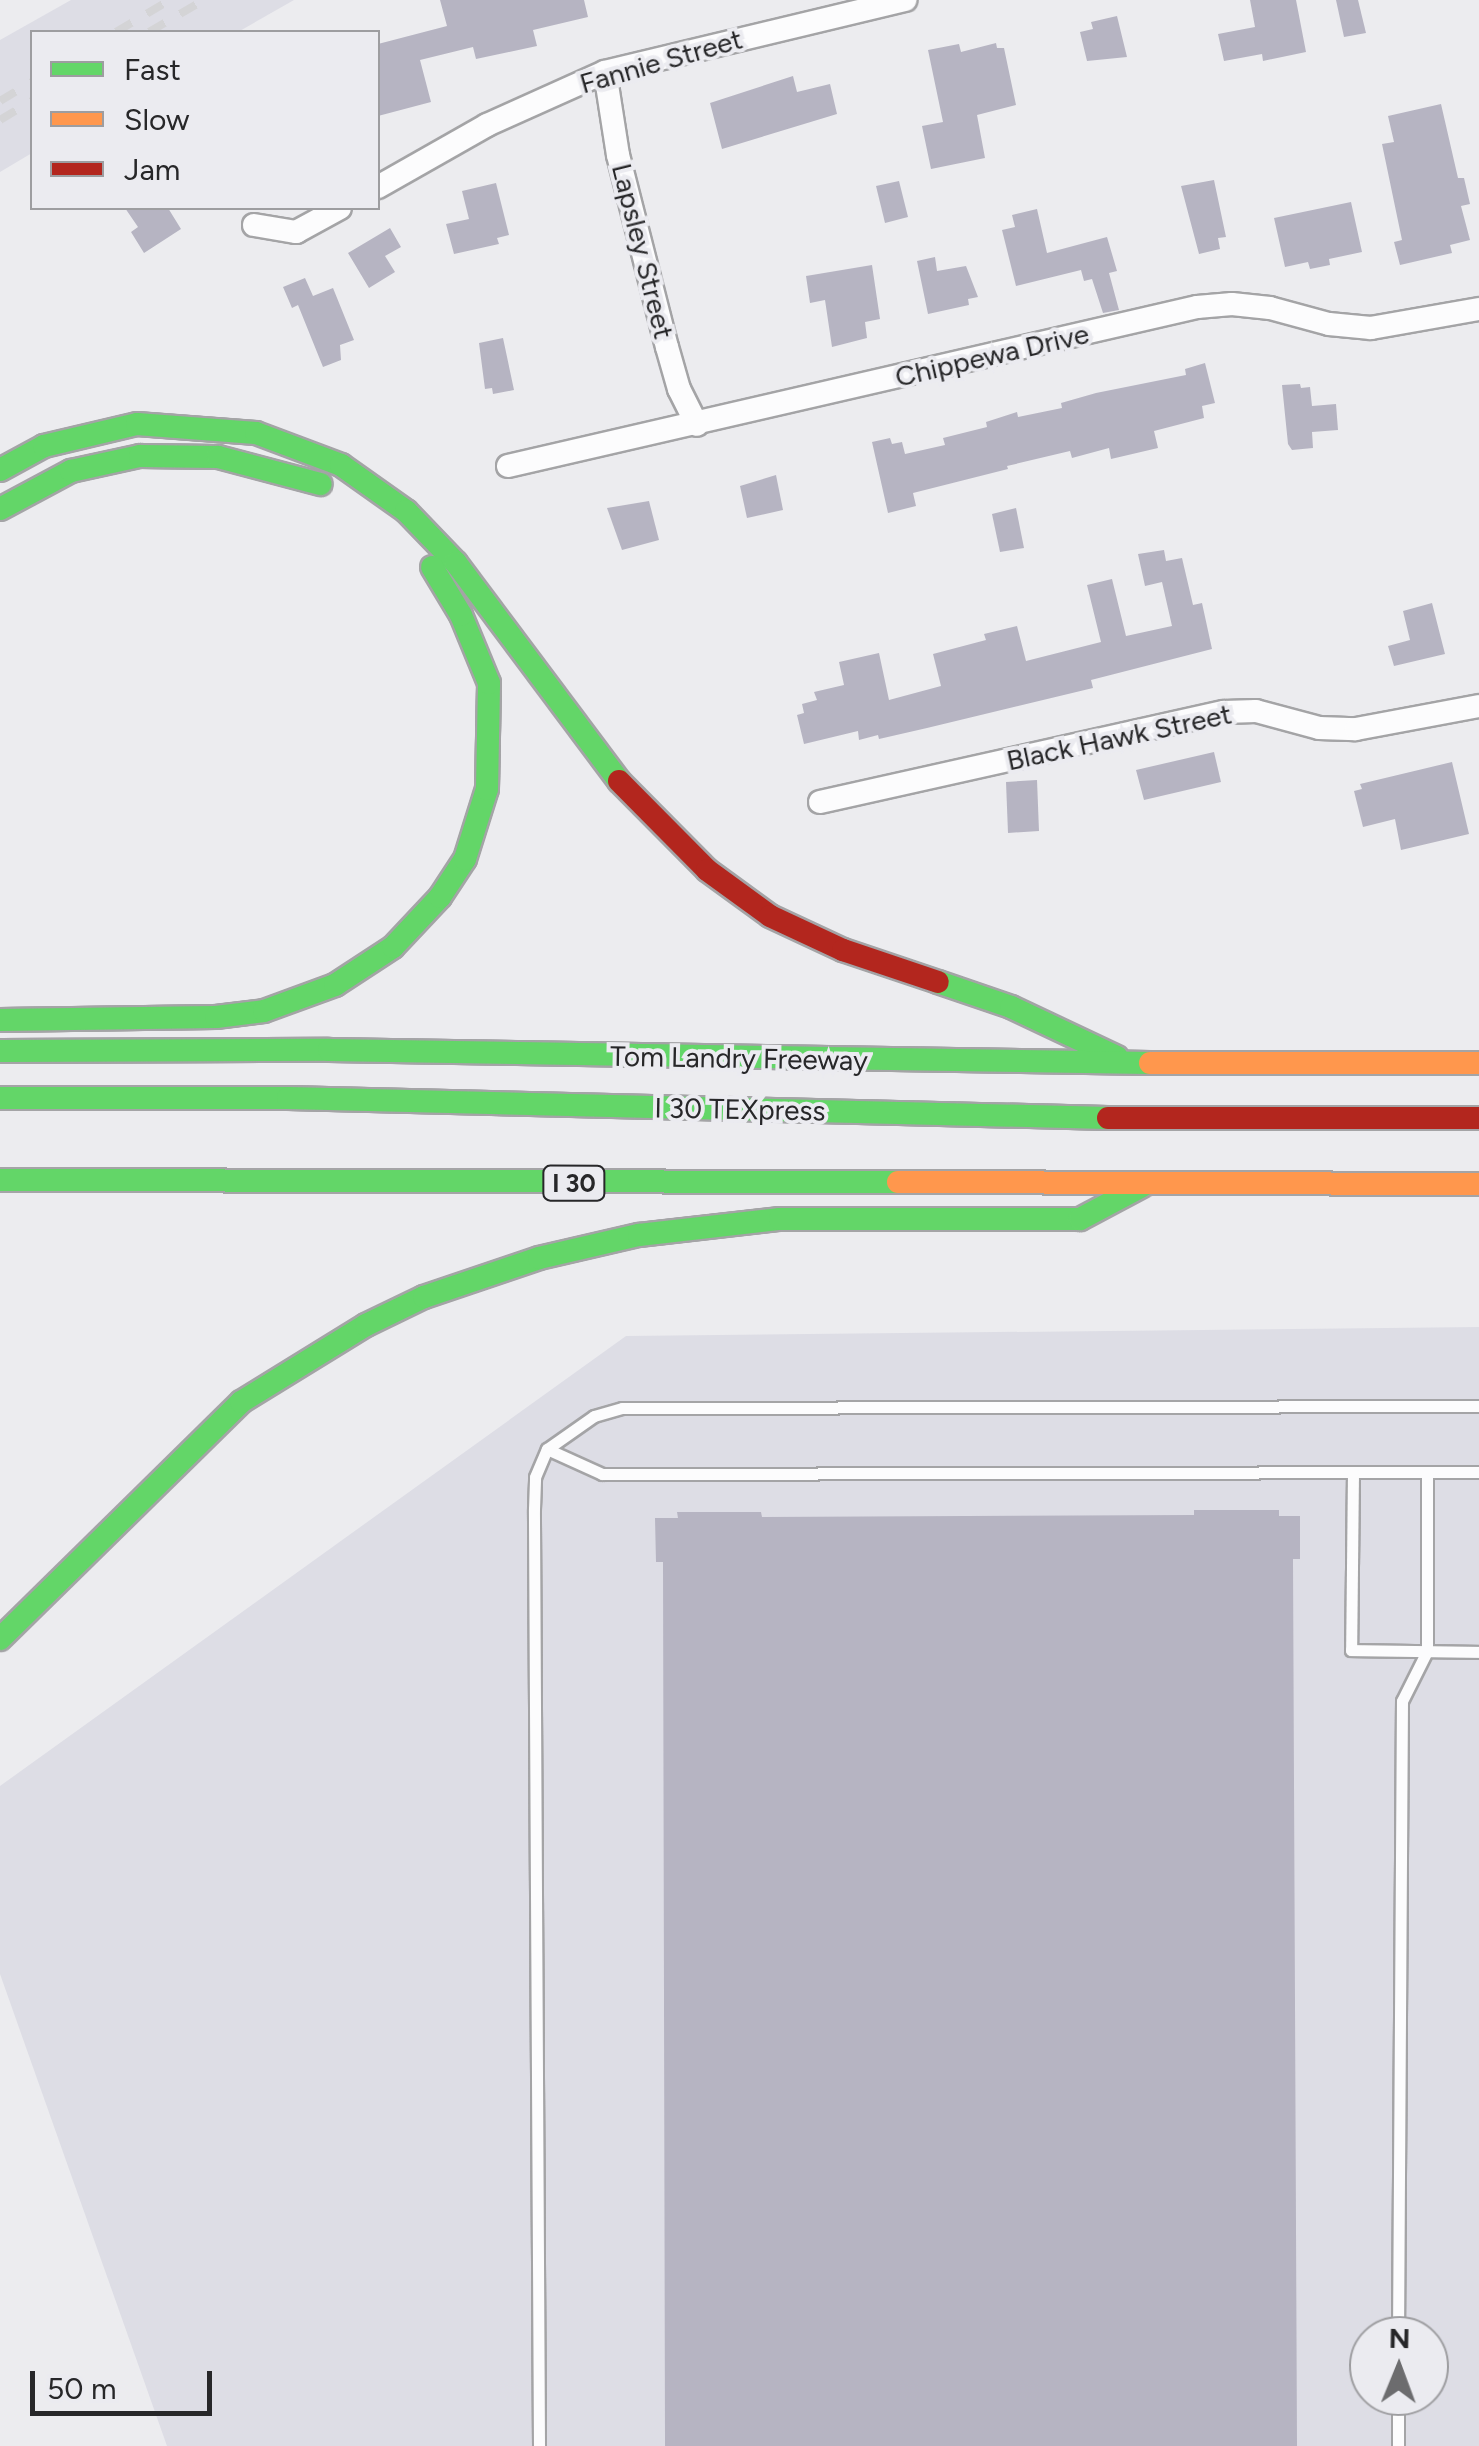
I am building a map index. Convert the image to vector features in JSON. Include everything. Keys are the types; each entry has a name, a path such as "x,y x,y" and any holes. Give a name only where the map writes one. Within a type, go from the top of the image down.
{"highway":[{"path":"0,470 44,446 137,424 256,433 342,465 406,511 456,563 613,775 669,836 715,876 770,916 843,950 1011,1007 1130,1064"},
{"path":"0,509 72,471 140,456 218,457 327,486 406,538 435,570 461,615 488,683 490,749 487,788 466,858 440,898 393,947 336,986 264,1012 216,1017 0,1020"},
{"name":"Tom Landry Freeway","path":"0,1051 328,1050 1130,1064 1479,1063"},
{"name":"I 30 TEXpress","path":"0,1098 288,1098 1190,1120 1479,1118"},
{"name":"I 30","path":"0,1180 1479,1184"},
{"path":"0,1640 242,1402 366,1324 424,1298 539,1258 639,1235 780,1219 1080,1219 1147,1184"}],"street":[{"name":"Fannie Street","path":"380,186 518,110 604,72 905,0"},
{"name":"Lapsley Street","path":"604,72 618,155 679,389 697,424"},
{"path":"254,224 296,232 336,210"},
{"name":"Chippewa Drive","path":"508,466 1197,306 1270,308 1329,324 1371,328 1479,309"},
{"name":"Black Hawk Street","path":"820,802 1224,712 1256,710 1320,728 1356,729 1479,706"}],"lane":[{"path":"538,2446 534,1477 546,1449 594,1416 622,1408 1479,1406"},
{"path":"546,1449 602,1474 1479,1472"},
{"path":"1353,1472 1351,1650 1479,1652"},
{"path":"1398,2316 1402,1701 1427,1651 1428,1472"},
{"path":"1398,2416 1398,2446"}],"shaded area":[{"path":"71,0 294,0 242,30 30,30 30,154 0,172 0,40"},
{"path":"1479,1327 1479,2446 167,2446 0,1974 0,1786 626,1336"}],"building":[{"path":"440,0 584,0 588,17 533,30 537,46 476,59 473,47 420,60 431,102 380,115 380,43 447,26"},
{"path":"1250,0 1296,0 1306,52 1263,61 1262,54 1224,61 1218,34 1255,27"},
{"path":"1336,0 1358,0 1366,33 1344,37"},
{"path":"1117,16 1127,57 1087,61 1080,32 1093,29 1091,22"},
{"path":"996,43 997,48 1004,48 1016,105 977,115 985,158 931,169 922,126 943,122 928,50 959,44 961,52"},
{"path":"793,76 797,92 830,84 837,114 722,149 710,103"},
{"path":"1441,104 1458,178 1464,178 1470,204 1461,206 1470,240 1450,245 1452,253 1400,265 1394,242 1402,240 1382,144 1394,142 1388,116"},
{"path":"1214,180 1226,237 1218,238 1220,249 1199,254 1181,186"},
{"path":"899,181 908,217 885,223 876,186"},
{"path":"496,183 509,235 497,238 499,244 454,254 446,224 469,219 462,191"},
{"path":"1351,202 1362,252 1329,259 1330,265 1310,269 1308,262 1285,267 1274,218"},
{"path":"1037,209 1047,253 1107,237 1117,271 1109,273 1119,310 1103,313 1092,279 1084,281 1081,270 1016,286 1002,230 1015,227 1012,215"},
{"path":"126,210 169,210 181,229 144,253 131,232 138,227"},
{"path":"390,228 401,247 385,256 395,272 369,288 348,253"},
{"path":"935,257 937,271 966,266 978,297 968,299 969,305 928,314 917,261"},
{"path":"872,265 880,319 865,322 867,338 832,347 825,300 810,303 806,276"},
{"path":"305,278 313,296 333,288 354,340 340,345 341,360 323,367 298,305 292,308 283,287"},
{"path":"503,338 514,390 493,394 492,388 485,389 479,343"},
{"path":"1205,363 1215,403 1202,406 1204,418 1154,431 1158,448 1111,459 1109,448 1072,458 1070,451 1007,466 1008,469 913,493 916,506 888,513 872,442 890,438 892,444 902,442 905,454 945,445 943,438 987,427 986,422 1017,412 1018,417 1062,408 1061,403 1096,393 1186,375 1185,369"},
{"path":"1300,384 1301,388 1310,387 1312,406 1336,404 1338,430 1312,432 1313,448 1292,450 1288,444 1282,385"},
{"path":"776,475 783,510 747,518 740,486"},
{"path":"649,501 659,540 622,550 607,508"},
{"path":"1016,508 1024,548 1000,552 992,514"},
{"path":"1164,550 1166,561 1182,558 1193,605 1202,603 1212,649 1091,680 1093,688 927,728 859,740 858,731 804,744 797,715 804,713 802,704 817,700 814,692 844,685 839,662 879,653 889,700 941,686 933,654 986,640 984,634 1017,626 1026,661 1101,642 1087,585 1112,579 1126,636 1172,626 1162,582 1145,586 1138,554"},
{"path":"1432,603 1445,654 1394,666 1388,646 1410,640 1403,611"},
{"path":"1214,752 1221,782 1144,800 1136,770"},
{"path":"1452,762 1469,834 1401,850 1395,819 1363,827 1354,791 1362,789 1360,784"},
{"path":"1037,780 1039,831 1008,833 1006,782"},
{"path":"1194,1510 1279,1510 1279,1516 1300,1516 1300,1559 1293,1559 1297,2446 665,2446 663,1562 656,1562 655,1518 678,1518 677,1512 761,1512 762,1517 1194,1515"}],"railway":[{"path":"119,30 170,0"},
{"path":"152,30 204,0"},
{"path":"0,101 30,83"},
{"path":"0,120 30,102"}],"traffic: fast":[{"path":"0,470 44,446 137,424 256,433 341,465 406,511 456,563 619,781"},
{"path":"0,509 71,471 140,456 218,457 320,484"},
{"path":"0,1020 216,1017 264,1011 335,985 393,947 440,897 465,859 487,789 489,683 461,615 432,567"},
{"path":"938,982 1011,1007 1117,1057"},
{"path":"0,1051 329,1050 1150,1063"},
{"path":"0,1098 288,1098 1108,1118"},
{"path":"0,1180 898,1182"},
{"path":"0,1639 241,1402 366,1325 424,1297 539,1258 639,1235 780,1219 1080,1219 1142,1186"}],"traffic: slow":[{"path":"1150,1063 1479,1063"},
{"path":"898,1182 1479,1184"}],"traffic: jam":[{"path":"619,781 707,870 770,916 843,950 938,982"},
{"path":"1108,1118 1479,1118"}]}
